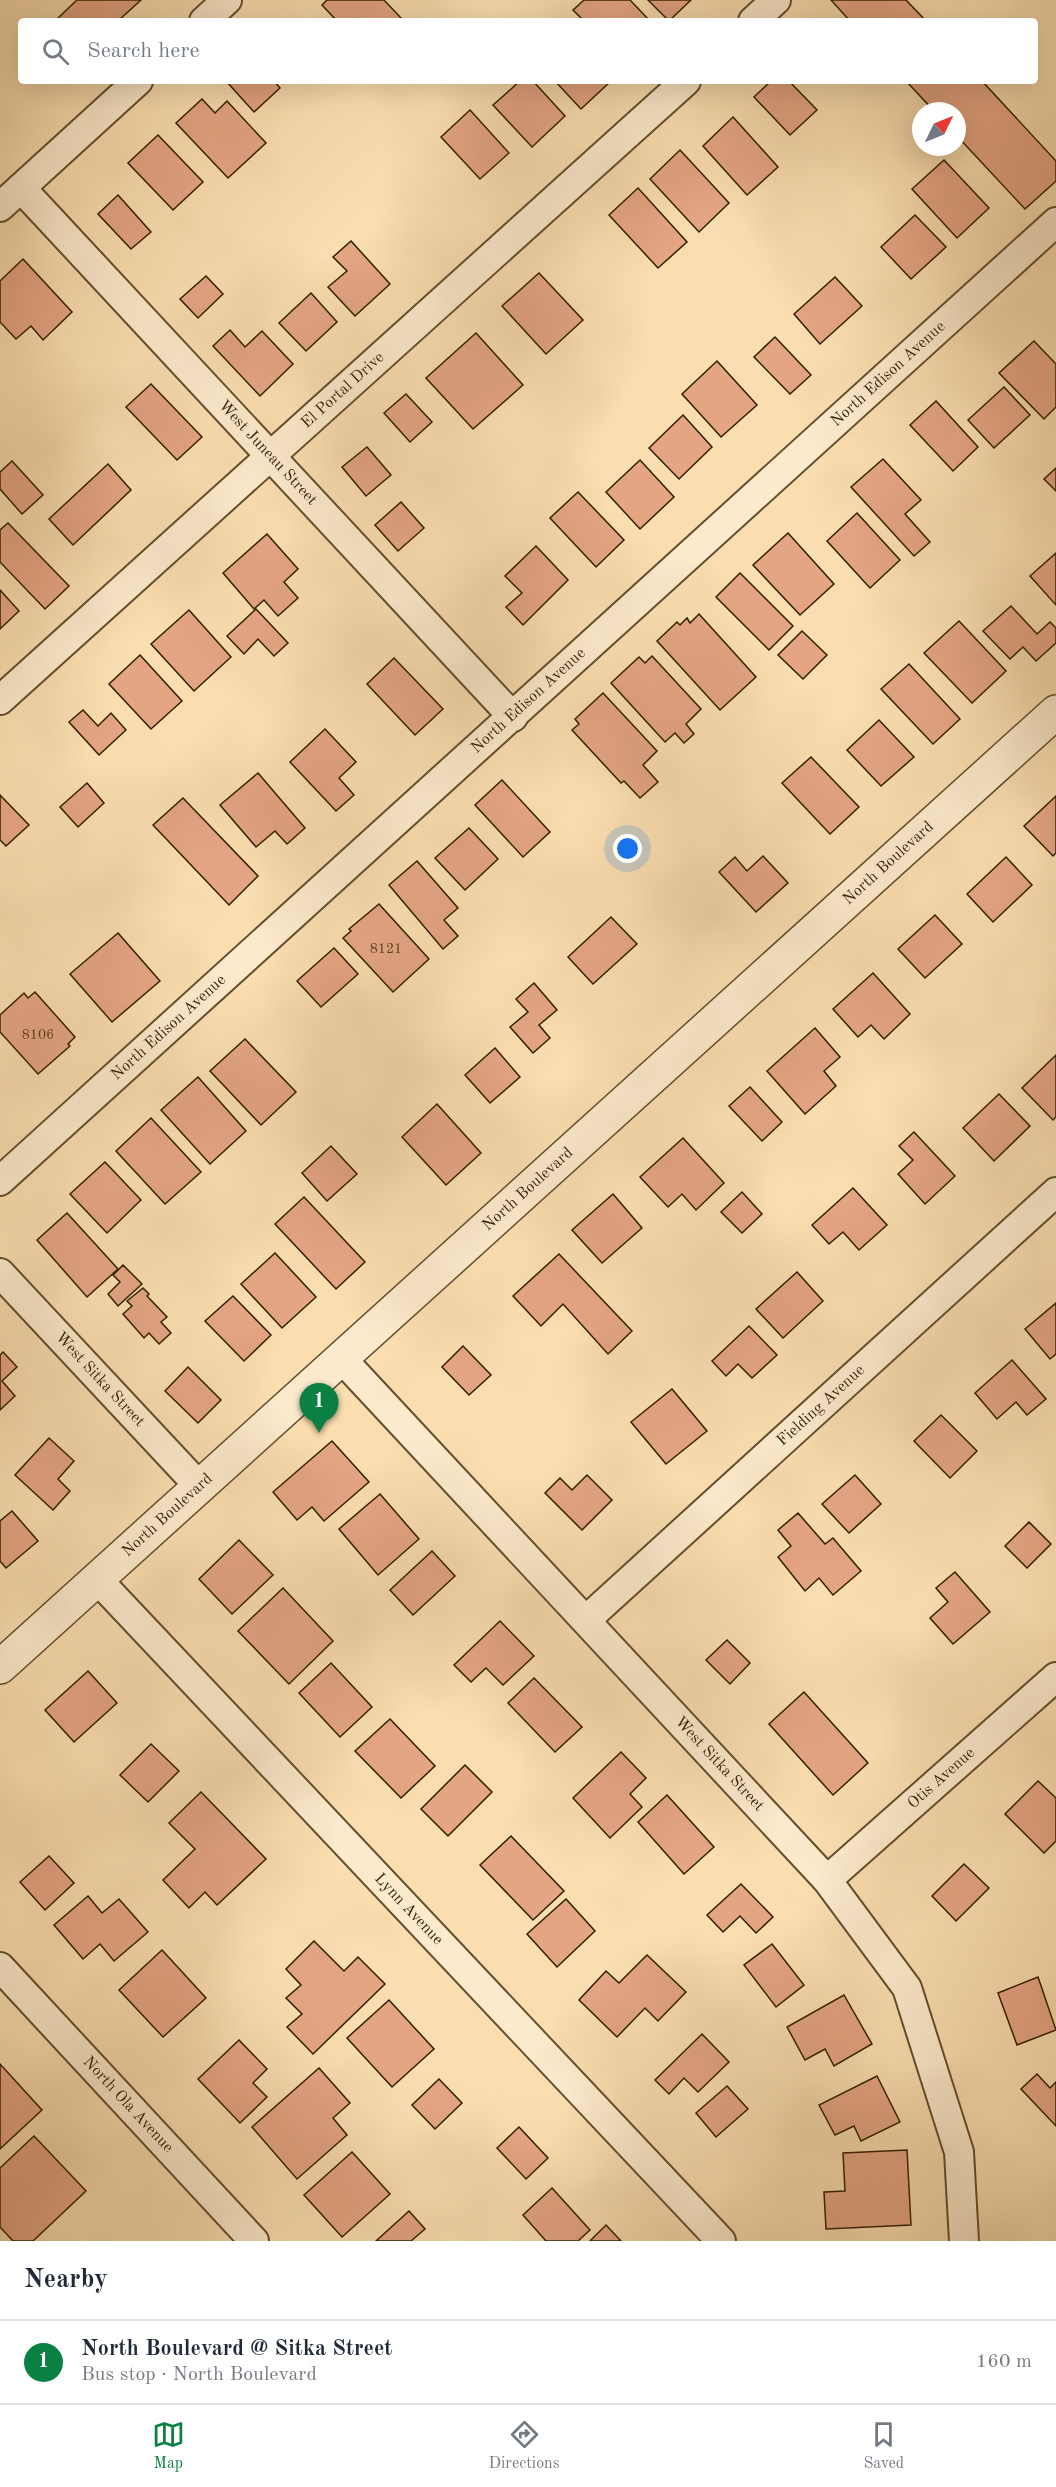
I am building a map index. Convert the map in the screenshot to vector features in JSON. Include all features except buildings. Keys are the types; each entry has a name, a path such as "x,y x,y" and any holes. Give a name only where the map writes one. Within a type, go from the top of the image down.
{"street":[{"path":"207,18 227,0"},
{"path":"756,18 776,0"},
{"path":"0,207 135,84"},
{"name":"El Portal Drive","path":"0,700 683,84"},
{"name":"West Juneau Street","path":"21,188 513,717"},
{"name":"North Edison Avenue","path":"0,1181 1056,222"},
{"name":"North Boulevard","path":"0,1667 1056,712"},
{"name":"Fielding Avenue","path":"586,1620 1056,1192"},
{"name":"West Sitka Street","path":"0,1273 199,1486"},
{"name":"West Sitka Street","path":"341,1358 827,1880 907,1988 959,2152 964,2241"},
{"name":"Lynn Avenue","path":"97,1579 722,2241"},
{"name":"Otis Avenue","path":"827,1880 1056,1677"},
{"name":"North Ola Avenue","path":"0,1967 254,2241"}],"place":[{"name":"North Boulevard @ Sitka Street","path":"319,1433"}]}
